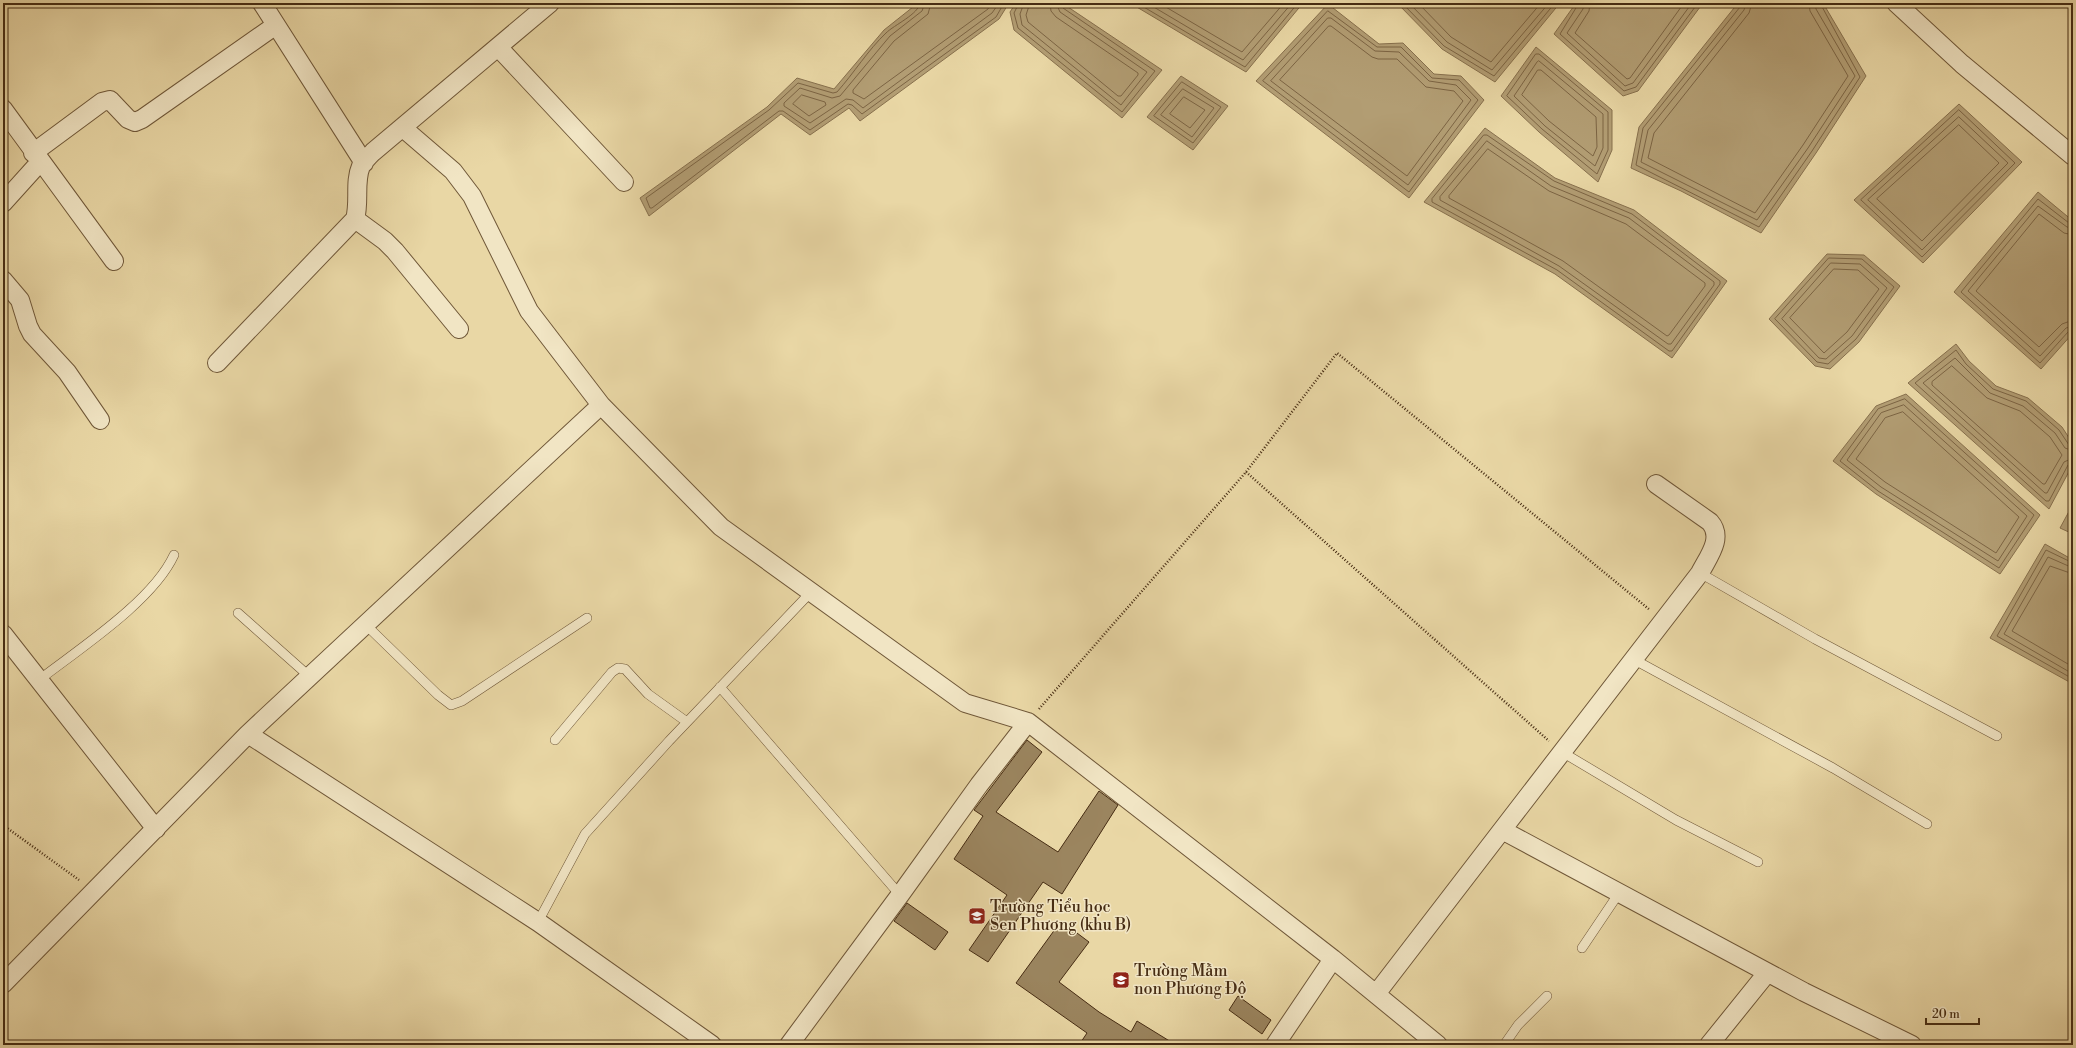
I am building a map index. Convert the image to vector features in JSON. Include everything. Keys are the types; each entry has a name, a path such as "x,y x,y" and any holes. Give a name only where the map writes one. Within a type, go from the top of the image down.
{"street":[{"path":"262,3 364,163"},
{"path":"217,363 355,219 358,208 358,178 364,163 373,152 550,3"},
{"path":"1896,3 1962,64 2073,156"},
{"path":"3,203 37,158 102,102 110,100 128,119 135,122 142,119 276,25"},
{"path":"498,48 624,182"},
{"path":"3,109 37,158 114,261"},
{"path":"403,128 453,171 472,196 529,311 601,405 722,527 965,703 1028,722 1333,959 1438,1045"},
{"path":"355,219 395,250 459,329"},
{"path":"3,280 20,300 32,334 67,372 100,420"},
{"path":"3,984 248,734 601,405"},
{"path":"1376,994 1700,573 1715,543 1717,535 1716,528 1710,522 1656,484"},
{"path":"3,634 156,829"},
{"path":"788,1045 900,895 979,785 1028,722"},
{"path":"248,734 538,922 712,1045"},
{"path":"1502,830 1767,973 1912,1045"},
{"path":"1275,1045 1333,959"},
{"path":"1709,1045 1767,973"}],"lane":[{"path":"39,680 127,611 149,591 167,570 174,555"},
{"path":"1700,573 1815,640 1997,736"},
{"path":"538,922 585,834 687,722 811,592"},
{"path":"238,613 310,677"},
{"path":"366,624 438,696 451,705 462,701 587,618"},
{"path":"1633,659 1833,768 1896,808 1927,824"},
{"path":"555,740 612,672 618,668 625,669 648,694 687,722"},
{"path":"720,687 900,895"},
{"path":"1562,752 1676,820 1758,862"},
{"path":"1582,948 1619,893"},
{"path":"1504,1045 1518,1025 1547,996"}],"path":[{"path":"1028,722 1246,472 1337,353 1663,620"},
{"path":"1246,472 1562,752"},
{"path":"3,825 94,891"}],"water":[{"path":"918,3 1009,3 999,19 860,121 849,108 810,135 781,114 649,216 640,198 767,107 797,78 834,89 884,30"},
{"path":"1016,3 1062,3 1162,70 1122,118 1014,30 1010,12"},
{"path":"1130,3 1303,3 1246,72"},
{"path":"1397,3 1560,3 1495,82 1442,49"},
{"path":"1576,3 1703,3 1638,91 1623,96 1554,34"},
{"path":"1738,3 1823,3 1866,76 1816,153 1761,233 1681,191 1631,168 1639,127"},
{"path":"1328,4 1379,44 1403,43 1434,74 1461,76 1484,100 1409,198 1256,81"},
{"path":"1536,47 1612,110 1612,150 1598,182 1539,132 1501,96"},
{"path":"1181,76 1228,106 1193,150 1147,117"},
{"path":"1959,104 2022,162 1923,263 1854,200"},
{"path":"1485,128 1555,178 1634,210 1727,281 1672,358 1555,274 1424,202"},
{"path":"2038,192 2073,221 2073,333 2041,369 1954,292"},
{"path":"1827,254 1864,255 1900,286 1859,342 1830,369 1815,366 1769,319"},
{"path":"1956,344 1969,361 1996,386 2028,398 2062,427 2073,444 2073,464 2049,509 1908,383"},
{"path":"1906,394 2040,515 2000,574 1876,494 1833,461 1876,406"},
{"path":"2073,504 2073,534 2060,528"},
{"path":"2045,544 2073,560 2073,684 1990,638"}],"building":[{"path":"1027,740 1042,752 996,812 1058,852 1099,791 1118,805 1062,894 1043,882 988,962 969,950 1007,895 954,859 983,816 974,810"},
{"path":"907,903 948,932 935,950 894,921"},
{"path":"1061,921 1089,942 1059,982 1099,1012 1131,1032 1137,1021 1176,1045 1079,1045 1087,1033 1016,983"},
{"path":"1238,996 1271,1020 1262,1034 1229,1010"}],"place":[{"name":"Trường Tiểu học Sen Phương (khu B)","path":"977,916"},
{"name":"Trường Mầm non Phương Độ","path":"1121,980"}]}
